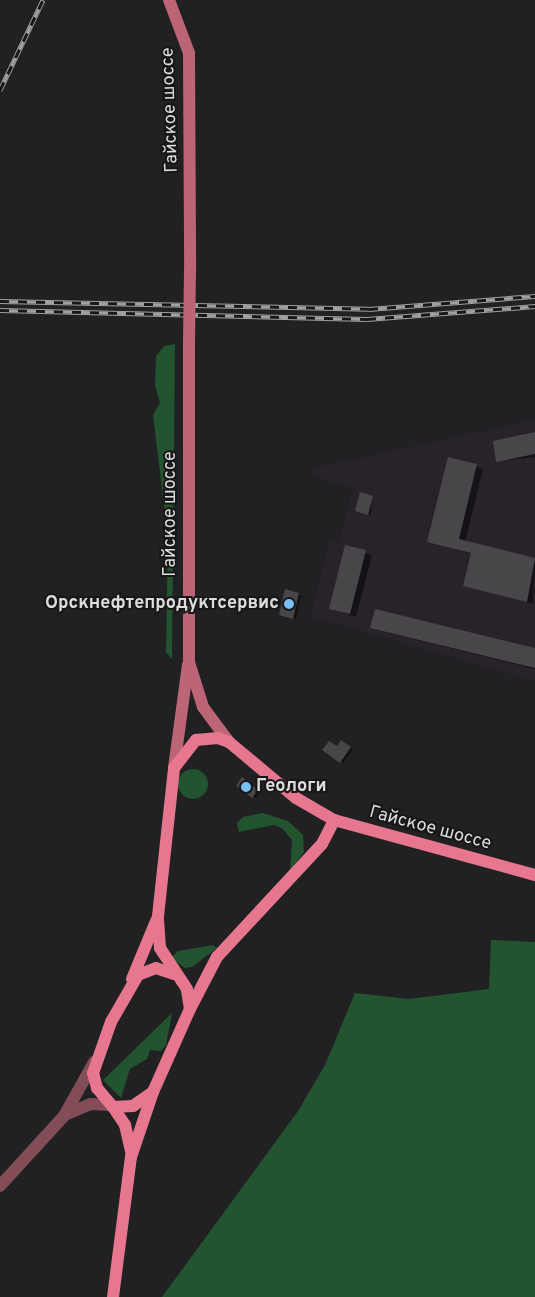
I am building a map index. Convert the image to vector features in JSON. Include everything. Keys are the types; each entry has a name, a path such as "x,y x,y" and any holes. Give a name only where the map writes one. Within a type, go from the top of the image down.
{"main road":[{"name":"Гайское шоссе","path":"169,0 189,53 189,662 203,707 229,742 258,770 334,820 535,875"},
{"path":"189,662 174,768 158,916 160,948 174,974 188,988 190,1009"},
{"path":"174,768 196,740 218,738 229,742"},
{"path":"114,1297 131,1157 153,1092 190,1009 216,956 322,844 334,820"},
{"path":"131,1157 127,1130 94,1082 95,1060 130,984 158,916"},
{"path":"130,984 150,969 174,974"},
{"path":"111,1106 133,1106 153,1092"}],"street":[{"path":"0,1186 64,1116 95,1060"},
{"path":"64,1116 90,1104 111,1106"}],"shaded area":[{"path":"535,420 535,681 310,616 329,542 339,543 354,488 311,476 314,468"}],"green space":[{"path":"175,344 172,659 166,652 168,537 153,415 160,403 155,386 156,356 164,346"},
{"path":"193,769 199,770 207,778 207,790 199,798 193,799 187,798 179,790 178,784 179,778 187,770"},
{"path":"263,813 288,821 303,835 304,852 290,871 292,840 282,828 274,825 239,832 237,823 243,817"},
{"path":"491,940 535,942 535,1297 162,1297 298,1111 325,1065 355,993 409,999 489,989"},
{"path":"213,945 217,948 192,967 185,968 171,958 178,951"},
{"path":"172,1013 166,1045 161,1051 150,1050 147,1059 130,1069 121,1098 103,1080"}],"building":[{"path":"535,432 535,454 496,462 493,441"},
{"path":"448,457 477,464 459,539 535,558 527,602 463,586 471,553 427,542"},
{"path":"360,492 373,496 368,515 355,511"},
{"path":"345,545 366,550 350,614 329,609"},
{"name":"Орскнефтепродуктсервис","path":"285,589 299,593 293,619 279,615"},
{"path":"375,609 535,648 535,668 370,628"},
{"path":"341,740 351,747 340,763 322,750 329,741 337,746"},
{"path":"242,777 258,790 252,798 236,786"}],"railway":[{"path":"0,90 43,0"},
{"path":"0,301 369,309 535,296"},
{"path":"0,310 367,319 535,306"}],"place":[{"name":"Орскнефтепродуктсервис","path":"289,604"},
{"name":"Геологи","path":"246,787"}]}
